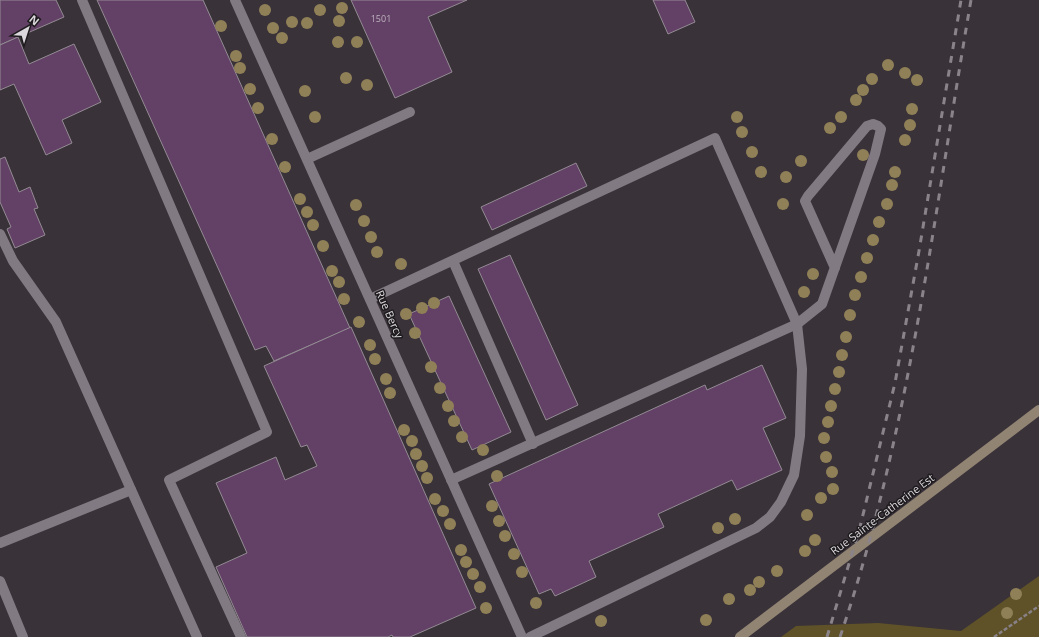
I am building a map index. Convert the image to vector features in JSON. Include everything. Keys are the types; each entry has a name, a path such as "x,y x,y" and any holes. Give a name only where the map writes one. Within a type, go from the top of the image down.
{"street":[{"path":"82,0 267,432 169,480 241,637"},
{"name":"Rue Bercy","path":"235,0 522,637"},
{"path":"307,159 410,112"},
{"path":"451,480 797,324 822,304 835,268 875,154 881,129 872,124 867,126 805,201 835,268"},
{"path":"370,299 714,138 797,324 802,369 800,436 794,475 781,502 770,517 756,528 530,637"},
{"path":"0,234 13,261 56,322 197,637"},
{"path":"453,260 533,444"},
{"name":"Rue Sainte-Catherine Est","path":"740,637 1039,410"},
{"path":"0,543 131,490"},
{"path":"0,581 23,637"}],"path":[{"path":"994,637 1039,606"}],"shaded area":[{"path":"1039,576 1039,637 781,637 796,626 878,623 961,631"}],"building":[{"path":"0,0 56,0 64,17 0,45"},
{"path":"97,0 203,0 350,328 274,361 266,346 255,350"},
{"path":"351,0 467,0 428,17 452,72 395,98"},
{"path":"653,0 685,0 695,22 668,34"},
{"path":"18,37 29,64 74,44 101,102 62,120 72,143 46,155 14,84 0,90 0,45"},
{"path":"5,157 19,192 30,187 38,208 34,209 45,235 15,248 7,229 11,227 0,202 0,159"},
{"path":"576,163 587,186 492,230 481,207"},
{"path":"510,255 578,405 546,420 478,269"},
{"path":"449,296 511,432 472,450 409,314"},
{"path":"351,327 476,608 410,637 393,637 392,635 388,637 247,637 216,567 247,553 216,483 276,457 285,480 317,466 307,445 301,447 264,366"},
{"path":"762,365 786,418 763,428 782,470 737,490 732,480 658,514 664,527 589,561 596,577 555,596 551,589 539,594 489,484 705,385 707,390"}],"railway":[{"path":"827,637 860,527 895,383 919,251 961,0"},
{"path":"840,637 864,559 885,481 902,401 932,241 971,0"}]}
